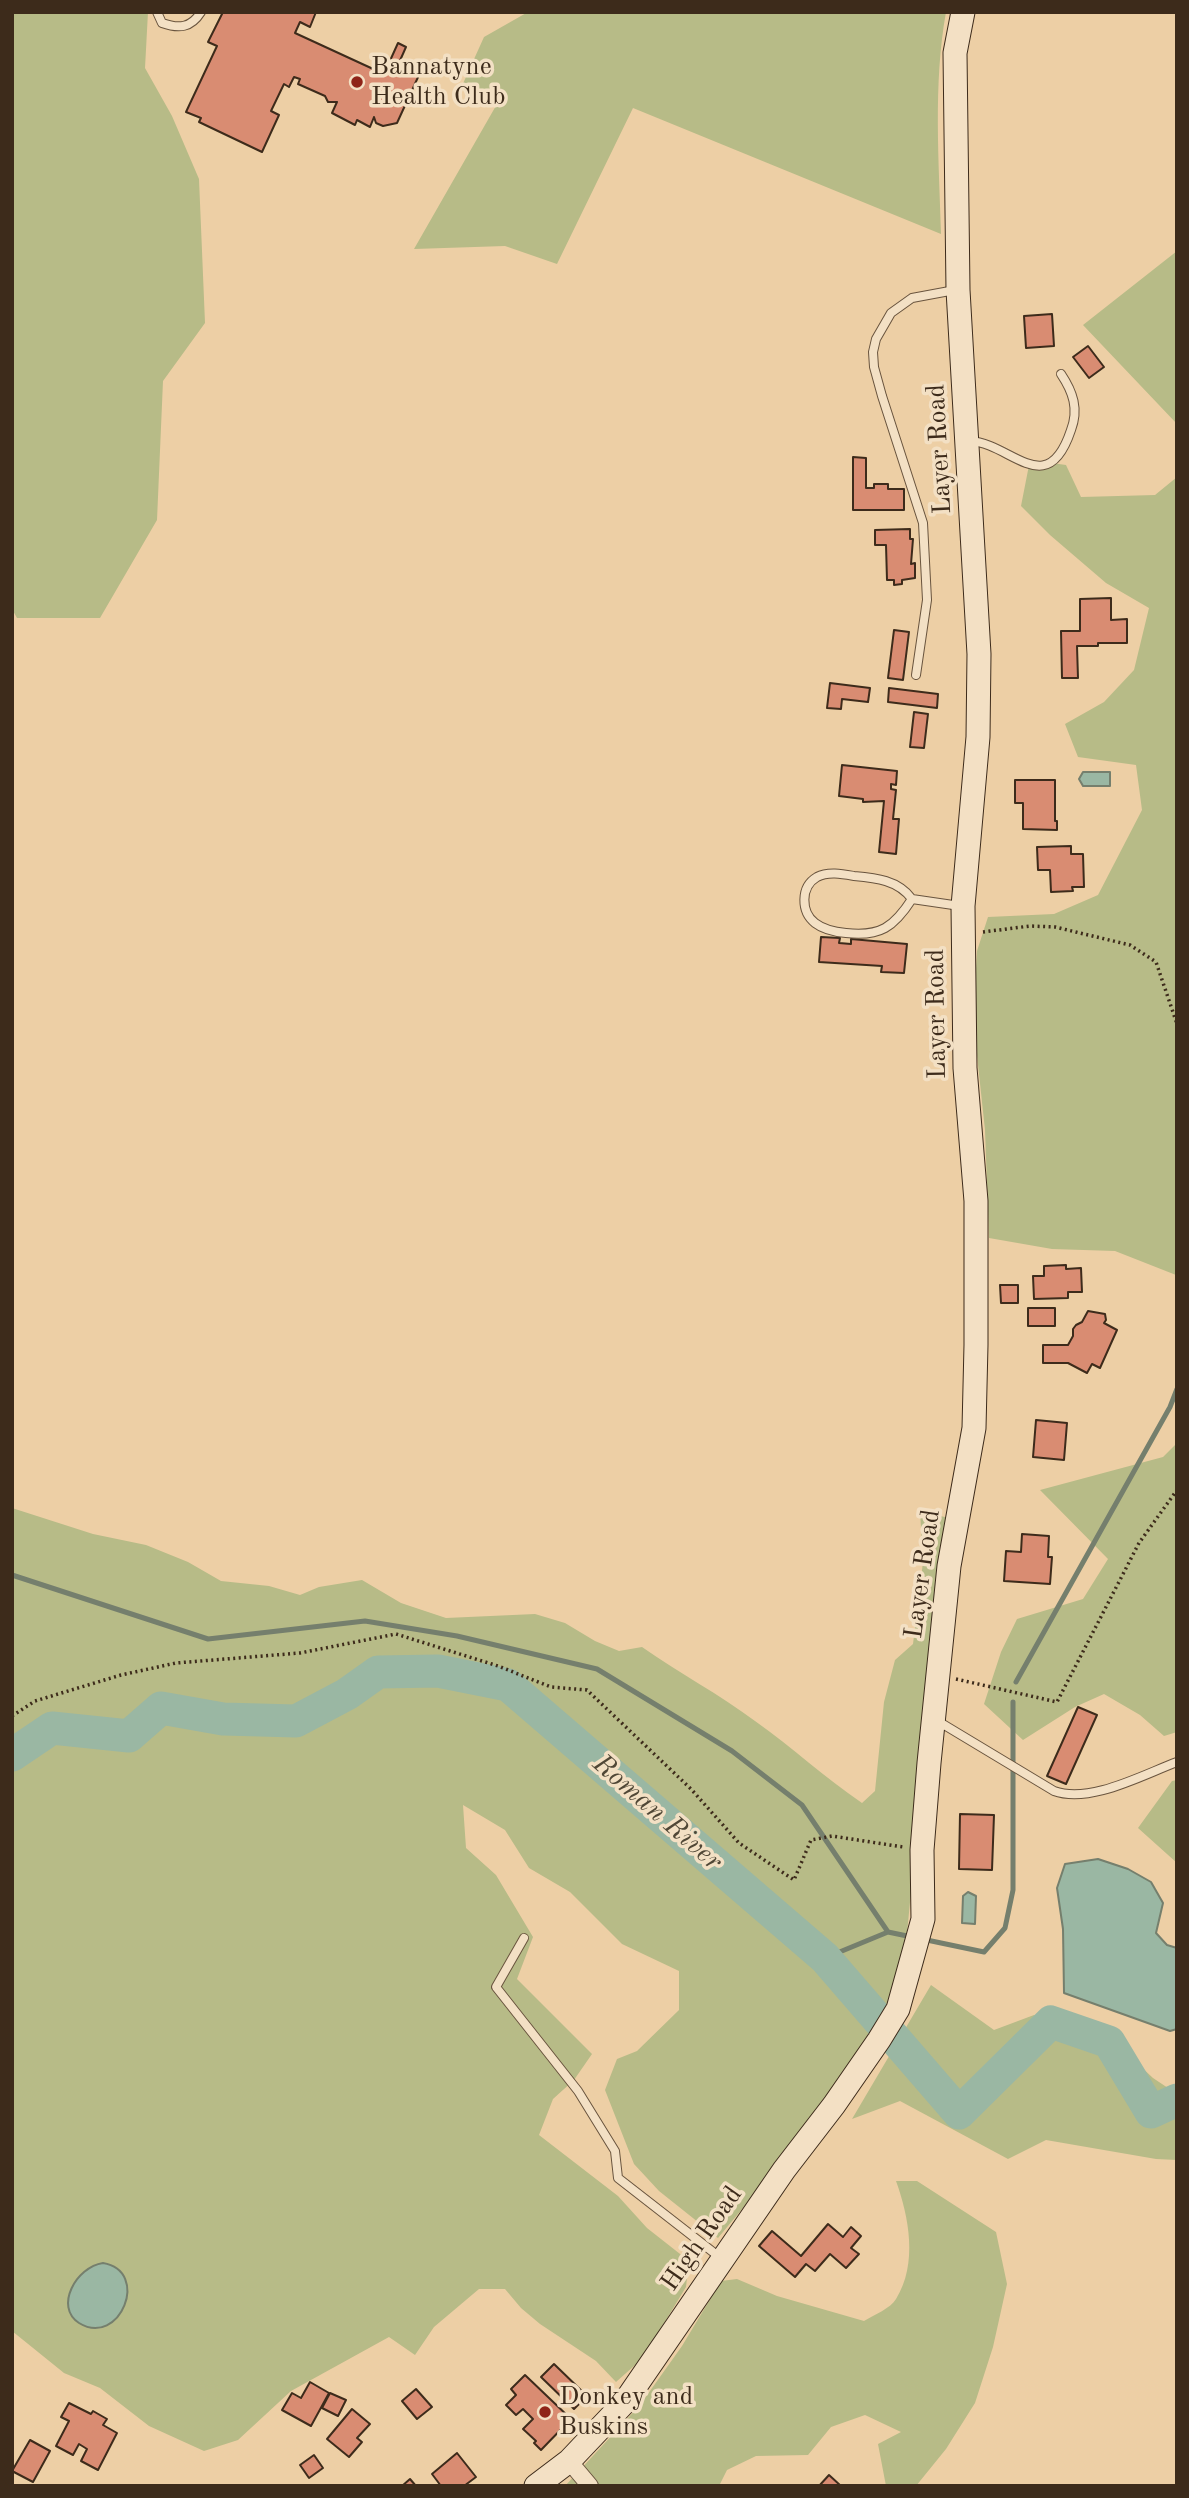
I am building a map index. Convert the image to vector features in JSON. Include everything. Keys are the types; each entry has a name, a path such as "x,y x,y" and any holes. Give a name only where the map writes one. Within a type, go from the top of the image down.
{"main road":[{"name":"Layer Road","path":"895,2015 922,1919 922,1850 949,1566 974,1428 976,1201 965,1068 963,906 978,737 979,654 958,290 955,53 963,12"},
{"name":"High Road","path":"536,2486 569,2461 624,2403 784,2170 834,2105 895,2015"}],"street":[{"path":"569,2461 590,2486"}],"lane":[{"path":"157,12 162,23 176,27 193,23 201,12"},
{"path":"915,675 927,600 923,523 882,396 873,352 876,339 891,313 912,298 958,290"},
{"path":"967,441 981,442 1025,464 1049,463 1060,454 1067,443 1075,413 1070,387 1061,374"},
{"path":"912,899 889,927 878,933 866,934 823,928 814,923 804,898 809,884 826,874 894,883 912,899 963,906"},
{"path":"933,1718 1065,1795 1083,1795 1113,1787 1177,1762"},
{"path":"524,1938 496,1987 578,2091 615,2151 618,2178 722,2259"}],"path":[{"path":"964,934 1030,926 1055,927 1130,945 1156,962 1177,1024"},
{"path":"938,1675 1058,1702 1139,1544 1177,1490"},
{"path":"12,1716 35,1702 121,1675 176,1663 300,1653 396,1634 499,1666 551,1687 587,1690 691,1789 739,1843 794,1880 811,1840 832,1836 922,1850"}],"green space":[{"path":"12,12 148,12 145,68 172,116 199,179 205,323 163,381 157,520 100,618 17,618 12,609"},
{"path":"528,12 946,12 938,95 941,234 633,108 557,264 505,246 414,249 497,104 461,88 484,37"},
{"path":"1177,251 1177,424 1083,325"},
{"path":"1030,460 1066,465 1081,497 1155,495 1177,477 1177,1278 1176,1275 1115,1251 1052,1249 989,1238 985,1130 973,1018 977,951 988,917 1054,914 1098,895 1142,810 1136,765 1078,757 1065,724 1104,702 1134,670 1149,608 1106,583 1021,506"},
{"path":"1177,1443 1177,1732 1164,1736 1140,1715 1104,1694 1075,1707 1023,1740 984,1704 1001,1652 1017,1619 1083,1599 1108,1559 1040,1490 1163,1457"},
{"path":"12,1508 93,1534 146,1545 188,1562 221,1581 269,1586 300,1595 319,1587 362,1580 401,1603 446,1618 535,1614 565,1623 595,1641 619,1651 642,1647 741,1711 862,1803 875,1791 884,1702 895,1660 913,1644 923,1562 920,1511 957,1520 907,1933 889,2005 848,2073 772,2173 718,2238 659,2191 634,2164 605,2090 617,2059 637,2051 679,2010 679,1971 622,1944 570,1892 529,1868 505,1830 463,1805 466,1848 496,1875 533,1937 517,1979 592,2054 574,2080 553,2099 539,2135 618,2196 647,2228 689,2261 686,2287 643,2358 616,2382 596,2361 540,2324 521,2308 505,2289 479,2289 434,2327 415,2355 389,2337 291,2391 238,2440 204,2451 149,2426 100,2388 64,2373 12,2331"},
{"path":"1177,1780 1177,1863 1138,1828 1172,1781"},
{"path":"931,1985 994,2030 1034,2015 1120,2047 1153,2078 1177,2094 1177,2160 1156,2159 1046,2140 1008,2159 900,2101 852,2119"},
{"path":"896,2181 917,2181 996,2232 1007,2284 993,2347 975,2403 946,2449 916,2486 886,2486 878,2444 901,2432 865,2415 831,2427 808,2455 756,2456 727,2470 719,2486 565,2486 640,2405 682,2346 721,2281 737,2279 777,2296 864,2321 890,2305 903,2285 909,2256 908,2225"}],"shaded area":[{"path":"1083,772 1110,772 1110,786 1083,786 1079,779"},
{"path":"1098,1859 1128,1869 1151,1882 1163,1903 1156,1933 1167,1945 1177,1948 1177,2029 1170,2031 1064,1993 1063,1929 1057,1888 1065,1864"},
{"path":"968,1892 976,1896 975,1924 962,1923 963,1896"},
{"path":"103,2263 117,2269 125,2279 127,2292 117,2317 107,2325 94,2328 79,2323 72,2316 68,2298 84,2272"}],"building":[{"name":"Bannatyne Health Club","path":"223,12 316,12 310,27 300,22 295,33 384,74 398,43 406,47 398,65 419,75 397,123 383,126 376,123 374,117 370,127 357,120 355,125 332,113 337,102 328,102 325,96 298,84 300,79 294,77 289,87 284,84 271,111 279,115 262,152 199,122 201,118 186,112 217,46 208,42"},
{"path":"1052,314 1054,346 1026,348 1024,316"},
{"path":"1088,346 1104,367 1089,378 1073,357"},
{"path":"853,457 866,458 866,488 874,488 874,484 888,484 888,489 904,489 904,510 853,510"},
{"path":"910,529 910,539 913,539 911,564 915,563 915,578 902,580 902,584 894,585 894,580 887,580 886,545 875,545 875,530"},
{"path":"1111,598 1111,620 1127,619 1127,643 1077,646 1078,678 1062,678 1061,631 1080,631 1080,599"},
{"path":"894,630 909,632 903,680 888,678"},
{"path":"830,683 870,688 868,702 842,699 841,709 827,708"},
{"path":"889,688 938,694 937,708 888,702"},
{"path":"914,712 928,714 924,748 910,747"},
{"path":"842,765 897,771 896,785 891,784 891,789 896,790 893,819 899,819 896,854 879,852 884,801 863,802 863,799 839,796"},
{"path":"1015,780 1055,780 1057,830 1023,829 1023,803 1015,803"},
{"path":"1071,846 1071,854 1083,854 1084,887 1072,887 1073,891 1051,892 1050,870 1038,870 1037,847"},
{"path":"821,937 840,938 839,943 851,944 851,939 907,944 904,973 881,972 882,966 819,962"},
{"path":"1066,1265 1066,1269 1081,1268 1082,1292 1068,1292 1068,1298 1034,1299 1033,1276 1044,1276 1044,1266"},
{"path":"1000,1285 1018,1285 1018,1303 1001,1303"},
{"path":"1028,1308 1055,1308 1055,1326 1028,1326"},
{"path":"1088,1311 1105,1314 1104,1323 1117,1330 1100,1368 1092,1364 1087,1373 1068,1363 1043,1363 1043,1345 1068,1345 1073,1329 1082,1322"},
{"path":"1036,1420 1067,1423 1064,1460 1033,1457"},
{"path":"1022,1534 1049,1536 1048,1557 1052,1557 1050,1584 1004,1581 1006,1551 1021,1552"},
{"path":"1078,1707 1097,1715 1066,1784 1047,1776"},
{"path":"960,1814 994,1815 992,1870 959,1869"},
{"path":"828,2224 843,2237 851,2227 861,2236 851,2248 859,2254 846,2268 830,2254 815,2271 806,2264 795,2277 759,2246 772,2231 801,2256"},
{"path":"554,2364 587,2396 574,2409 541,2377"},
{"name":"Donkey and Buskins","path":"525,2375 571,2419 541,2450 523,2429 533,2419 523,2409 516,2415 506,2405 516,2395 511,2389"},
{"path":"310,2382 329,2393 311,2426 282,2410 292,2393 301,2398"},
{"path":"416,2389 432,2407 417,2419 402,2401"},
{"path":"330,2393 346,2400 338,2416 322,2408"},
{"path":"69,2403 107,2419 103,2425 117,2433 98,2470 81,2461 87,2449 79,2444 73,2455 56,2446 69,2421 61,2417"},
{"path":"352,2409 370,2424 357,2438 362,2442 349,2457 327,2439"},
{"path":"30,2440 50,2451 33,2482 12,2471"},
{"path":"457,2453 476,2477 464,2486 441,2486 432,2474"},
{"path":"314,2455 323,2468 309,2478 300,2465"},
{"path":"829,2475 841,2486 819,2486"},
{"path":"410,2479 416,2486 402,2486"}],"waterway":[{"path":"1016,1682 1170,1407 1177,1389"},
{"path":"12,1575 208,1639 365,1621 457,1636 597,1669 732,1751 802,1805 888,1932"},
{"name":"Roman River","path":"12,1755 52,1728 129,1736 161,1708 223,1719 296,1721 347,1694 378,1672 438,1671 508,1685 825,1958 959,2113 1051,2022 1109,2042 1151,2112 1177,2100"},
{"path":"922,1939 984,1952 1005,1928 1013,1890 1013,1702"},
{"path":"825,1958 888,1932 912,1937"}],"place":[{"name":"Bannatyne Health Club","path":"357,82"},
{"name":"Donkey and Buskins","path":"545,2412"}]}
